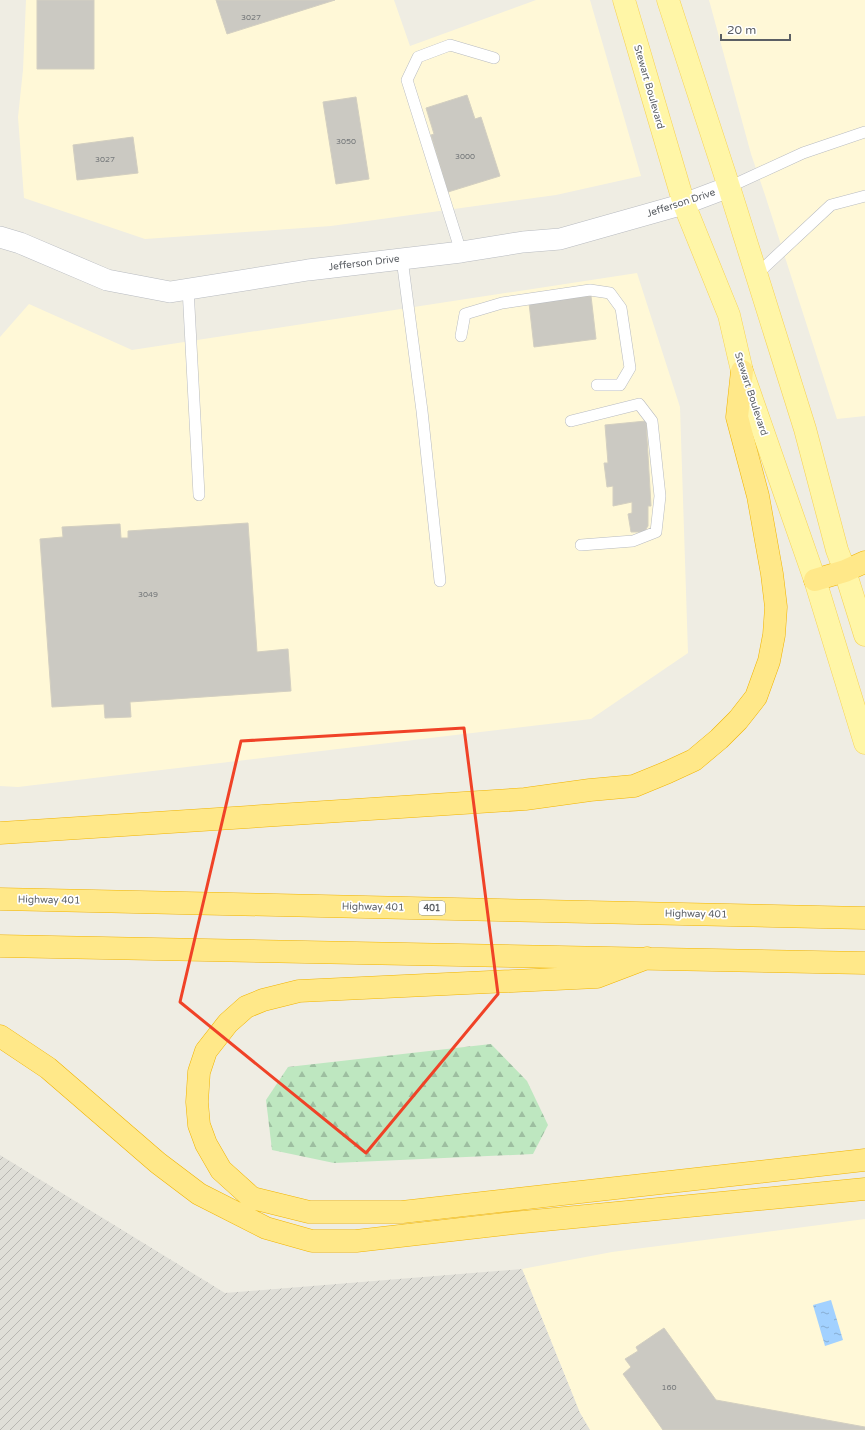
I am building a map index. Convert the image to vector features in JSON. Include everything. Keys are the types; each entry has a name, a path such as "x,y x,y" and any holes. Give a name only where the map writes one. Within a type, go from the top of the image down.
{"highway":[{"path":"0,833 525,799 590,790 634,786 694,760 719,739 738,720 756,697 769,661 774,635 776,607 772,574 758,496 737,417 742,371"},
{"path":"815,580 845,571 865,562"},
{"name":"Highway 401","path":"0,899 865,918"},
{"path":"0,946 865,963"},
{"path":"647,958 597,977 299,991 263,1000 246,1007 228,1023 206,1051 199,1072 196,1102 199,1125 206,1144 221,1170 252,1198 309,1212 402,1212 865,1160"},
{"path":"0,1036 48,1068 158,1163 199,1194 266,1228 312,1241 356,1241 513,1223 865,1189"}],"main road":[{"name":"Stewart Boulevard","path":"624,0 684,204 729,315 742,371 815,580 865,742"},
{"path":"668,0 729,187 805,429 838,550 865,635"}],"street":[{"name":"Jefferson Drive","path":"0,237 20,243 107,280 170,292 308,270 461,252 524,242 560,239 684,204 729,187"}],"lane":[{"path":"461,252 407,80 418,57 450,45 494,58"},
{"path":"729,187 803,153 865,132"},
{"path":"756,275 831,205 865,196"},
{"path":"402,259 422,411 440,581"},
{"path":"188,288 199,495"},
{"path":"461,336 465,314 494,305 590,290 610,293 621,308 630,368 620,385 597,385"},
{"path":"571,421 639,404 652,421 660,496 656,532 633,541 581,545"}],"highlighted area":[{"path":"464,728 498,994 366,1153 180,1002 241,741"}],"shaded area":[{"path":"26,0 394,0 410,46 536,0 590,0 641,176 556,195 331,226 145,239 24,198 18,117 23,70"},
{"path":"709,0 865,0 865,416 837,419 751,154"},
{"path":"637,273 680,407 688,653 591,719 18,787 0,786 0,337 29,304 132,350"},
{"path":"0,1155 225,1293 522,1269 580,1413 590,1430 0,1430"},
{"path":"865,1219 865,1430 590,1430 580,1413 522,1269 612,1252"}],"green space":[{"path":"491,1044 527,1081 548,1125 533,1154 334,1163 272,1150 266,1100 288,1067"}],"water":[{"path":"831,1300 843,1340 825,1346 813,1305"}],"building":[{"path":"37,0 94,0 94,69 37,69"},
{"path":"216,0 335,0 227,34"},
{"path":"467,95 475,119 481,117 500,176 448,192 431,135 434,134 426,108"},
{"path":"356,97 369,179 336,184 323,102"},
{"path":"133,137 138,173 77,180 73,145"},
{"path":"591,296 596,339 534,347 529,303"},
{"path":"646,421 651,506 648,506 648,526 644,532 631,532 628,514 632,513 632,502 613,506 613,486 607,487 604,463 608,463 605,425"},
{"path":"248,523 257,652 288,649 291,691 130,702 131,717 105,718 104,704 52,707 40,539 63,537 62,527 120,524 121,538 128,538 128,531"},
{"path":"664,1328 716,1400 865,1427 865,1430 663,1430 623,1374 631,1367 625,1359 638,1351 636,1347"}]}
